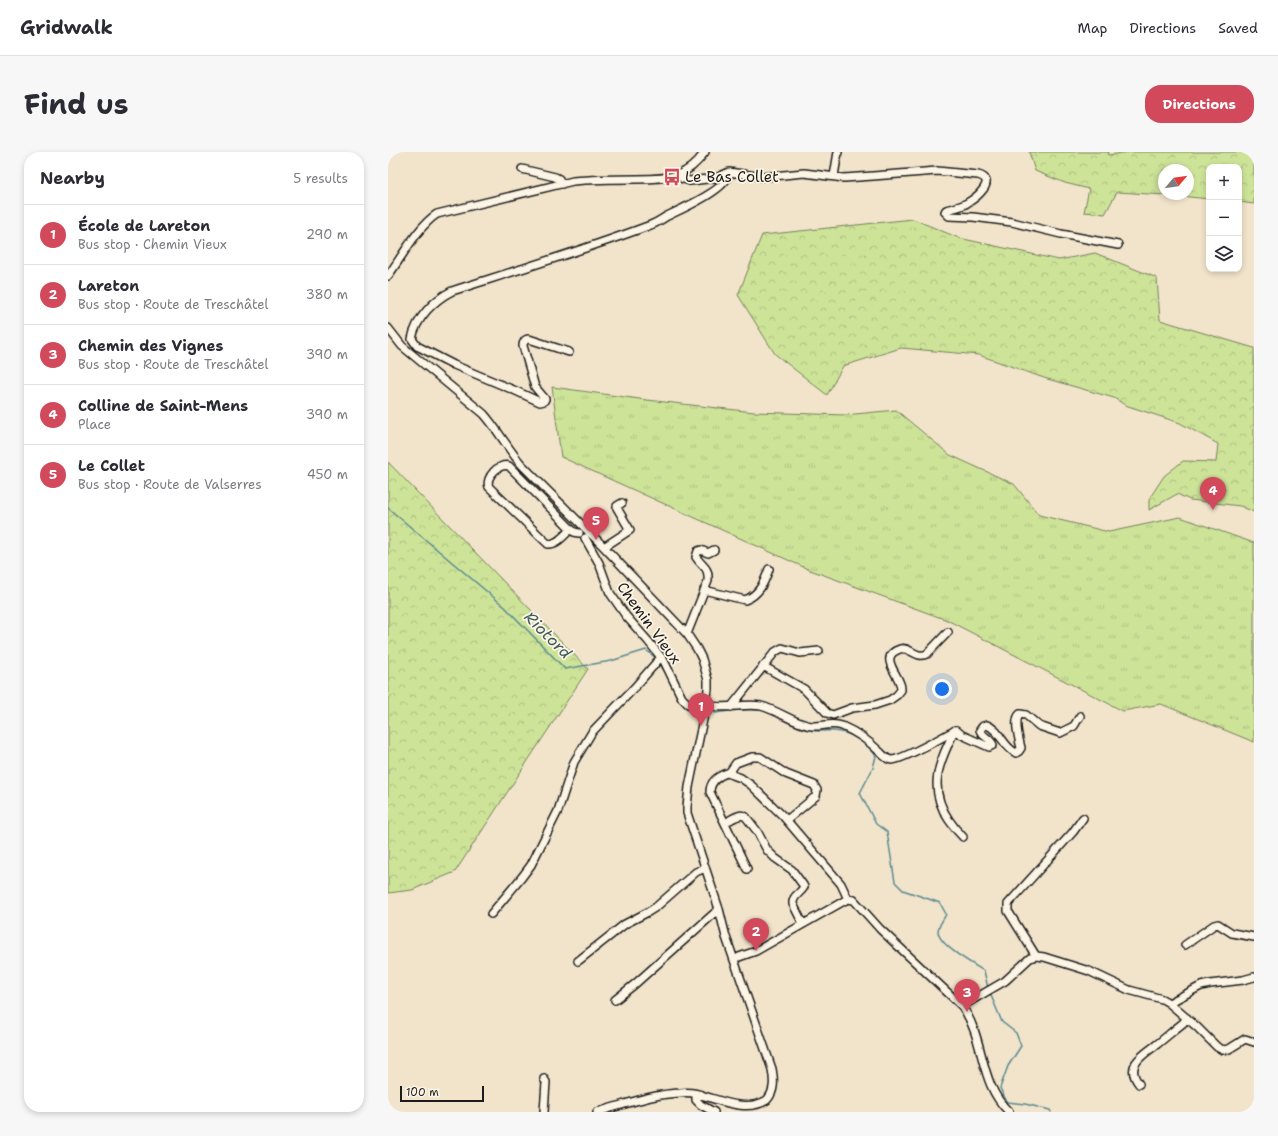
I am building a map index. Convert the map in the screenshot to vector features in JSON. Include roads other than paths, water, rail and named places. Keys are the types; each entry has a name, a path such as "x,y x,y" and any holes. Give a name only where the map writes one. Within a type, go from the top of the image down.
{"street":[{"path":"388,276 428,221 438,214 562,184 586,180 657,179 678,175 692,167 704,152"},
{"path":"834,176 838,152"},
{"path":"522,169 555,177 559,179 562,184"},
{"path":"678,175 683,179 690,181 716,178 729,172 763,177 804,173 844,178 937,171 982,176 987,183 985,187 968,203 946,210 945,212 947,215 1012,222 1061,234 1118,245"},
{"path":"569,352 529,339 523,342 533,382 538,392 545,399 544,402 540,402 454,365 417,346 412,339 413,331 418,321 433,304 444,295 452,291 650,226 713,191 728,179 730,174 729,172"},
{"path":"388,328 402,346 493,423 510,450 522,465 584,533 604,547 669,615 687,634 697,649 708,680 706,707 686,807 690,824 719,909 726,937 731,943 737,960"},
{"path":"571,529 556,543 550,545 548,544 489,487 487,482 488,479 498,468 503,465 508,466 571,529 574,532 584,533"},
{"path":"604,547 630,530 617,508 617,506 622,503"},
{"name":"Chemin Vieux","path":"584,533 599,563 610,593 659,659 682,698 688,704 721,708 731,706 760,706 813,726 833,724 842,726 858,734 885,757 891,760 901,758 956,730"},
{"path":"687,634 708,581 709,573 706,567 699,562 696,557 698,551 701,550 708,553 714,550"},
{"path":"704,590 745,600 756,595 764,583 769,569"},
{"path":"763,666 804,689 828,713 833,714 852,708 875,705 890,700 901,690 900,684 890,664 890,658 893,653 898,649 903,648 918,656 922,656 926,654 948,632"},
{"path":"731,706 775,652 782,648 800,653 819,651"},
{"path":"491,914 531,864 558,811 574,762 592,732 635,687 659,659"},
{"path":"963,837 950,822 944,812 940,802 937,783 941,760 956,730 962,735 989,747 993,745 992,741 980,730 983,726 987,725 994,729 1011,750 1016,753 1021,748 1016,720 1020,714 1026,715 1039,726 1060,733 1074,726 1080,716"},
{"path":"729,773 736,763 752,757 760,757 786,774 814,785 817,790 816,796 787,820"},
{"path":"748,869 710,792 715,779 723,774 729,773 741,778 751,785 787,820 841,884 848,899"},
{"path":"730,820 739,815 746,817 757,831 767,850 775,858 792,870 803,884 803,889 795,896 793,901 803,924"},
{"path":"1036,956 1008,911 1008,904 1073,832 1083,818"},
{"path":"578,961 625,924 648,912 696,872 705,868"},
{"path":"737,960 756,951 848,899 854,900 880,929 962,1006 969,1017 976,1035 986,1074 991,1087 997,1098 1009,1112"},
{"path":"597,1112 661,1095 682,1093 705,1096 741,1110 753,1109 765,1102 772,1092 774,1085 772,1069 756,1022 729,930 719,909"},
{"path":"615,1000 719,909"},
{"path":"1185,945 1214,925 1218,924 1232,933 1254,937"},
{"path":"962,1006 1005,981 1030,958 1036,956 1044,957 1089,972 1128,990 1162,999 1187,1018 1217,1047 1223,1050 1229,1049 1245,1039 1254,1042"},
{"path":"1169,1003 1204,986 1254,977"},
{"path":"1138,1084 1134,1076 1134,1068 1137,1060 1183,1023 1187,1018"},
{"path":"544,1079 546,1082 544,1112"},
{"path":"696,1094 696,1100 701,1105 714,1112"}],"waterway":[{"name":"Riotord","path":"388,508 505,607 565,669 611,661 646,650 656,658"},
{"name":"Riotord","path":"659,663 666,673"},
{"name":"Riotord","path":"686,707 696,717"},
{"name":"Riotord","path":"715,713 741,710 767,711"},
{"name":"Riotord","path":"803,728 818,731 840,732 858,739 873,751 876,756 873,768 860,793 876,824 887,832 895,882 903,890 940,903 946,914 938,929 940,936 944,942 957,954 984,971 988,988"},
{"name":"Riotord","path":"990,993 1002,1022 1016,1033 1021,1046 1008,1066 1000,1088 1007,1102 1025,1104 1050,1110 1051,1112"}],"place":[{"name":"Le Bas Collet","path":"672,177"},
{"name":"Colline de Saint-Mens","path":"1213,510"},
{"name":"Le Collet","path":"596,540"},
{"name":"École de Lareton","path":"701,726"},
{"name":"Lareton","path":"756,951"},
{"name":"Chemin des Vignes","path":"967,1012"}]}
